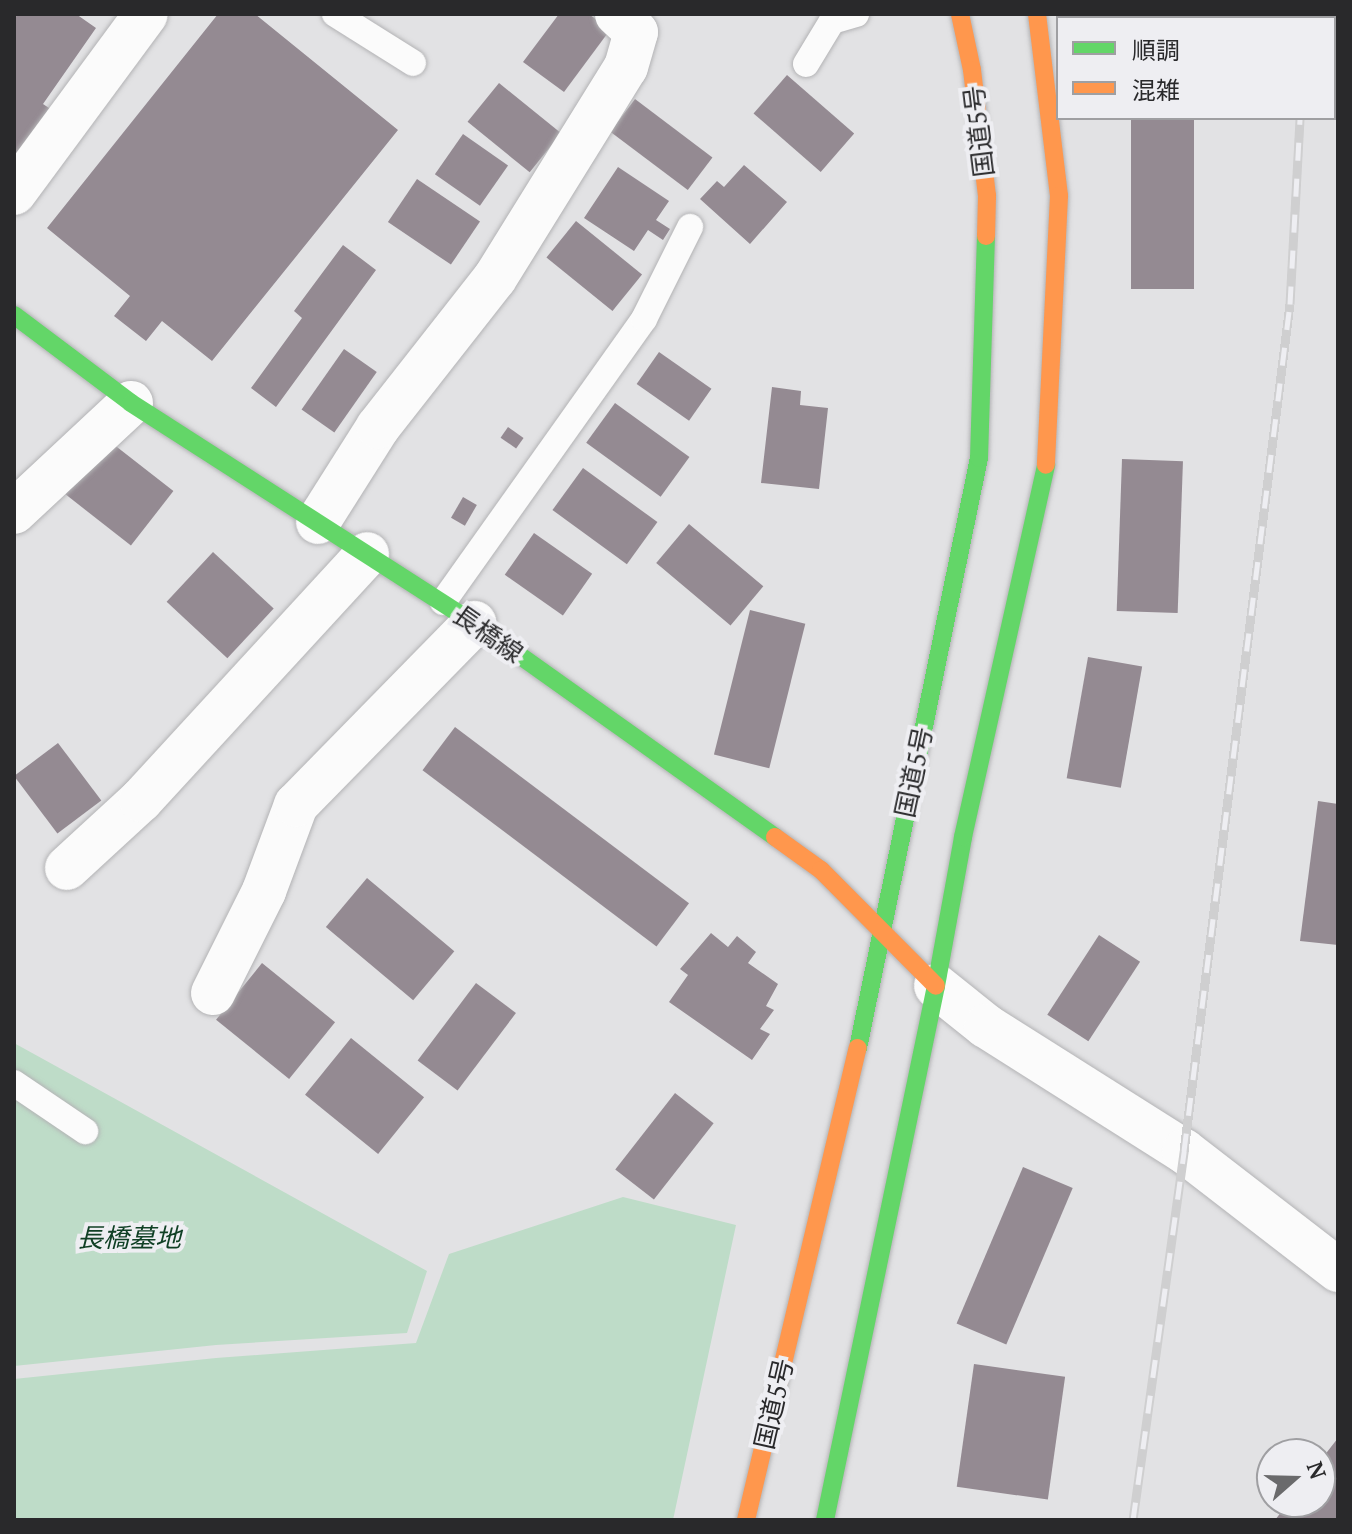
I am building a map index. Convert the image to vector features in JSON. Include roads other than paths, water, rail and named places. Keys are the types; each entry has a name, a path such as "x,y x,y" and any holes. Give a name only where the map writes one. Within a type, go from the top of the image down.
{"main road":[{"name":"国道5号","path":"746,1520 850,1087 979,458 987,196 972,70 960,14"},
{"path":"825,1520 936,986 963,837 1046,468 1059,196 1037,14"},
{"name":"長橋線","path":"14,315 131,403 458,613 821,870 936,986"}],"street":[{"path":"14,193 146,14"},
{"path":"318,522 378,427 495,278 626,67 636,32 617,14"},
{"path":"14,512 131,403"},
{"path":"67,868 141,800 367,554"},
{"path":"213,993 264,891 296,805 458,613"},
{"path":"936,986 986,1026 1184,1151 1338,1270"}],"lane":[{"path":"335,14 413,63"},
{"path":"806,64 832,21 856,14"},
{"path":"458,613 644,319 690,227"},
{"path":"14,1083 85,1131"}],"railway":[{"path":"1133,1520 1184,1151 1290,304 1300,120"}],"park label":[{"name":"長橋墓地","path":"129,1238"}]}
